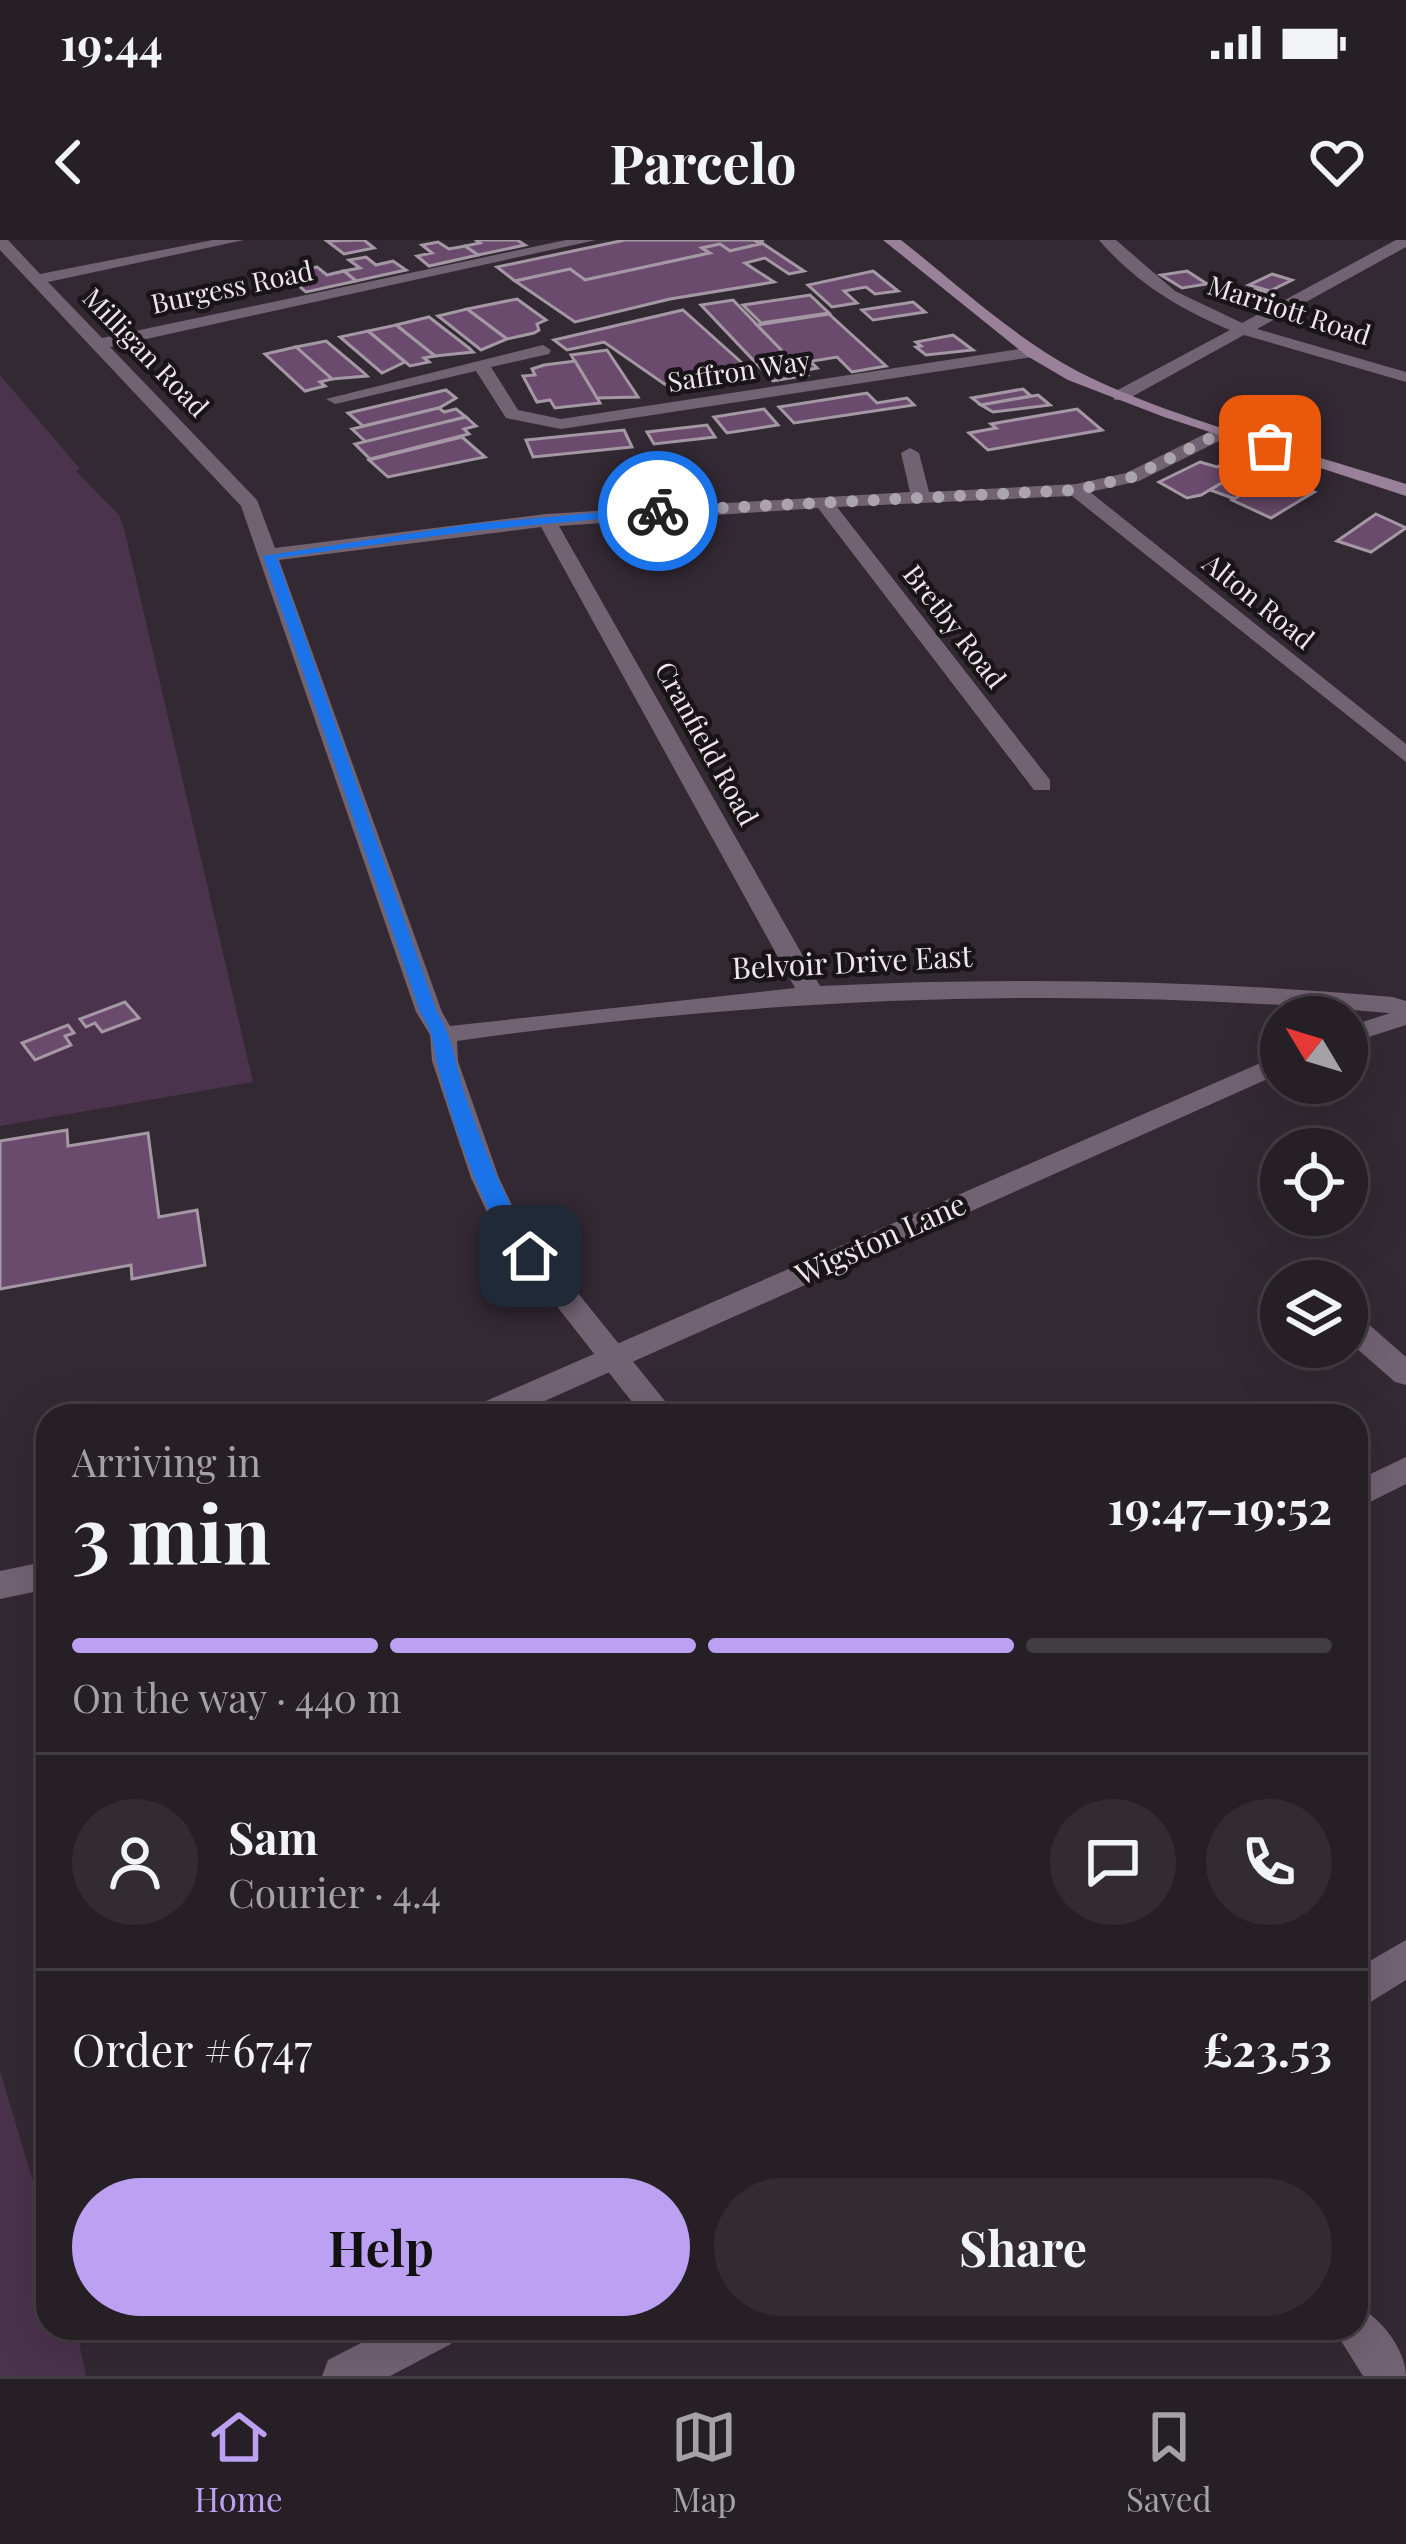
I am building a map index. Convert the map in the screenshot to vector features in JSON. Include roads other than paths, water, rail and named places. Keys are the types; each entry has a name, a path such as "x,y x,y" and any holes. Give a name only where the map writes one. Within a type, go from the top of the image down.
{"main road":[{"path":"891,240 1033,352 1120,396 1406,490"}],"street":[{"path":"38,279 236,240"},
{"name":"Burgess Road","path":"99,344 589,240"},
{"name":"Marriott Road","path":"1107,240 1141,276 1172,297 1244,329 1406,377"},
{"path":"1120,396 1406,241"},
{"name":"Milligan Road","path":"3,248 38,279 250,505 269,556"},
{"path":"335,399 543,350"},
{"name":"Saffron Way","path":"482,364 512,414 560,424 1033,352"},
{"path":"651,1404 507,1225 485,1178 445,1061 443,1035 429,1012 269,556 546,520 1076,490 1132,477 1225,431"},
{"path":"910,453 921,499"},
{"name":"Alton Road","path":"1076,490 1406,755"},
{"name":"Bretby Road","path":"823,502 1042,785"},
{"name":"Cranfield Road","path":"546,520 813,997"},
{"name":"Belvoir Drive East","path":"443,1035 619,1011 992,988 1282,993 1393,1005 1406,1013"},
{"path":"1368,1028 1406,1013"},
{"name":"Wigston Lane","path":"510,1404 1260,1072"},
{"path":"1368,1341 1406,1374"},
{"path":"1368,1490 1406,1469"},
{"path":"0,1585 36,1578"},
{"path":"1368,1984 1406,1958"},
{"path":"344,2376 412,2340"},
{"path":"1364,2340 1391,2376"}]}
